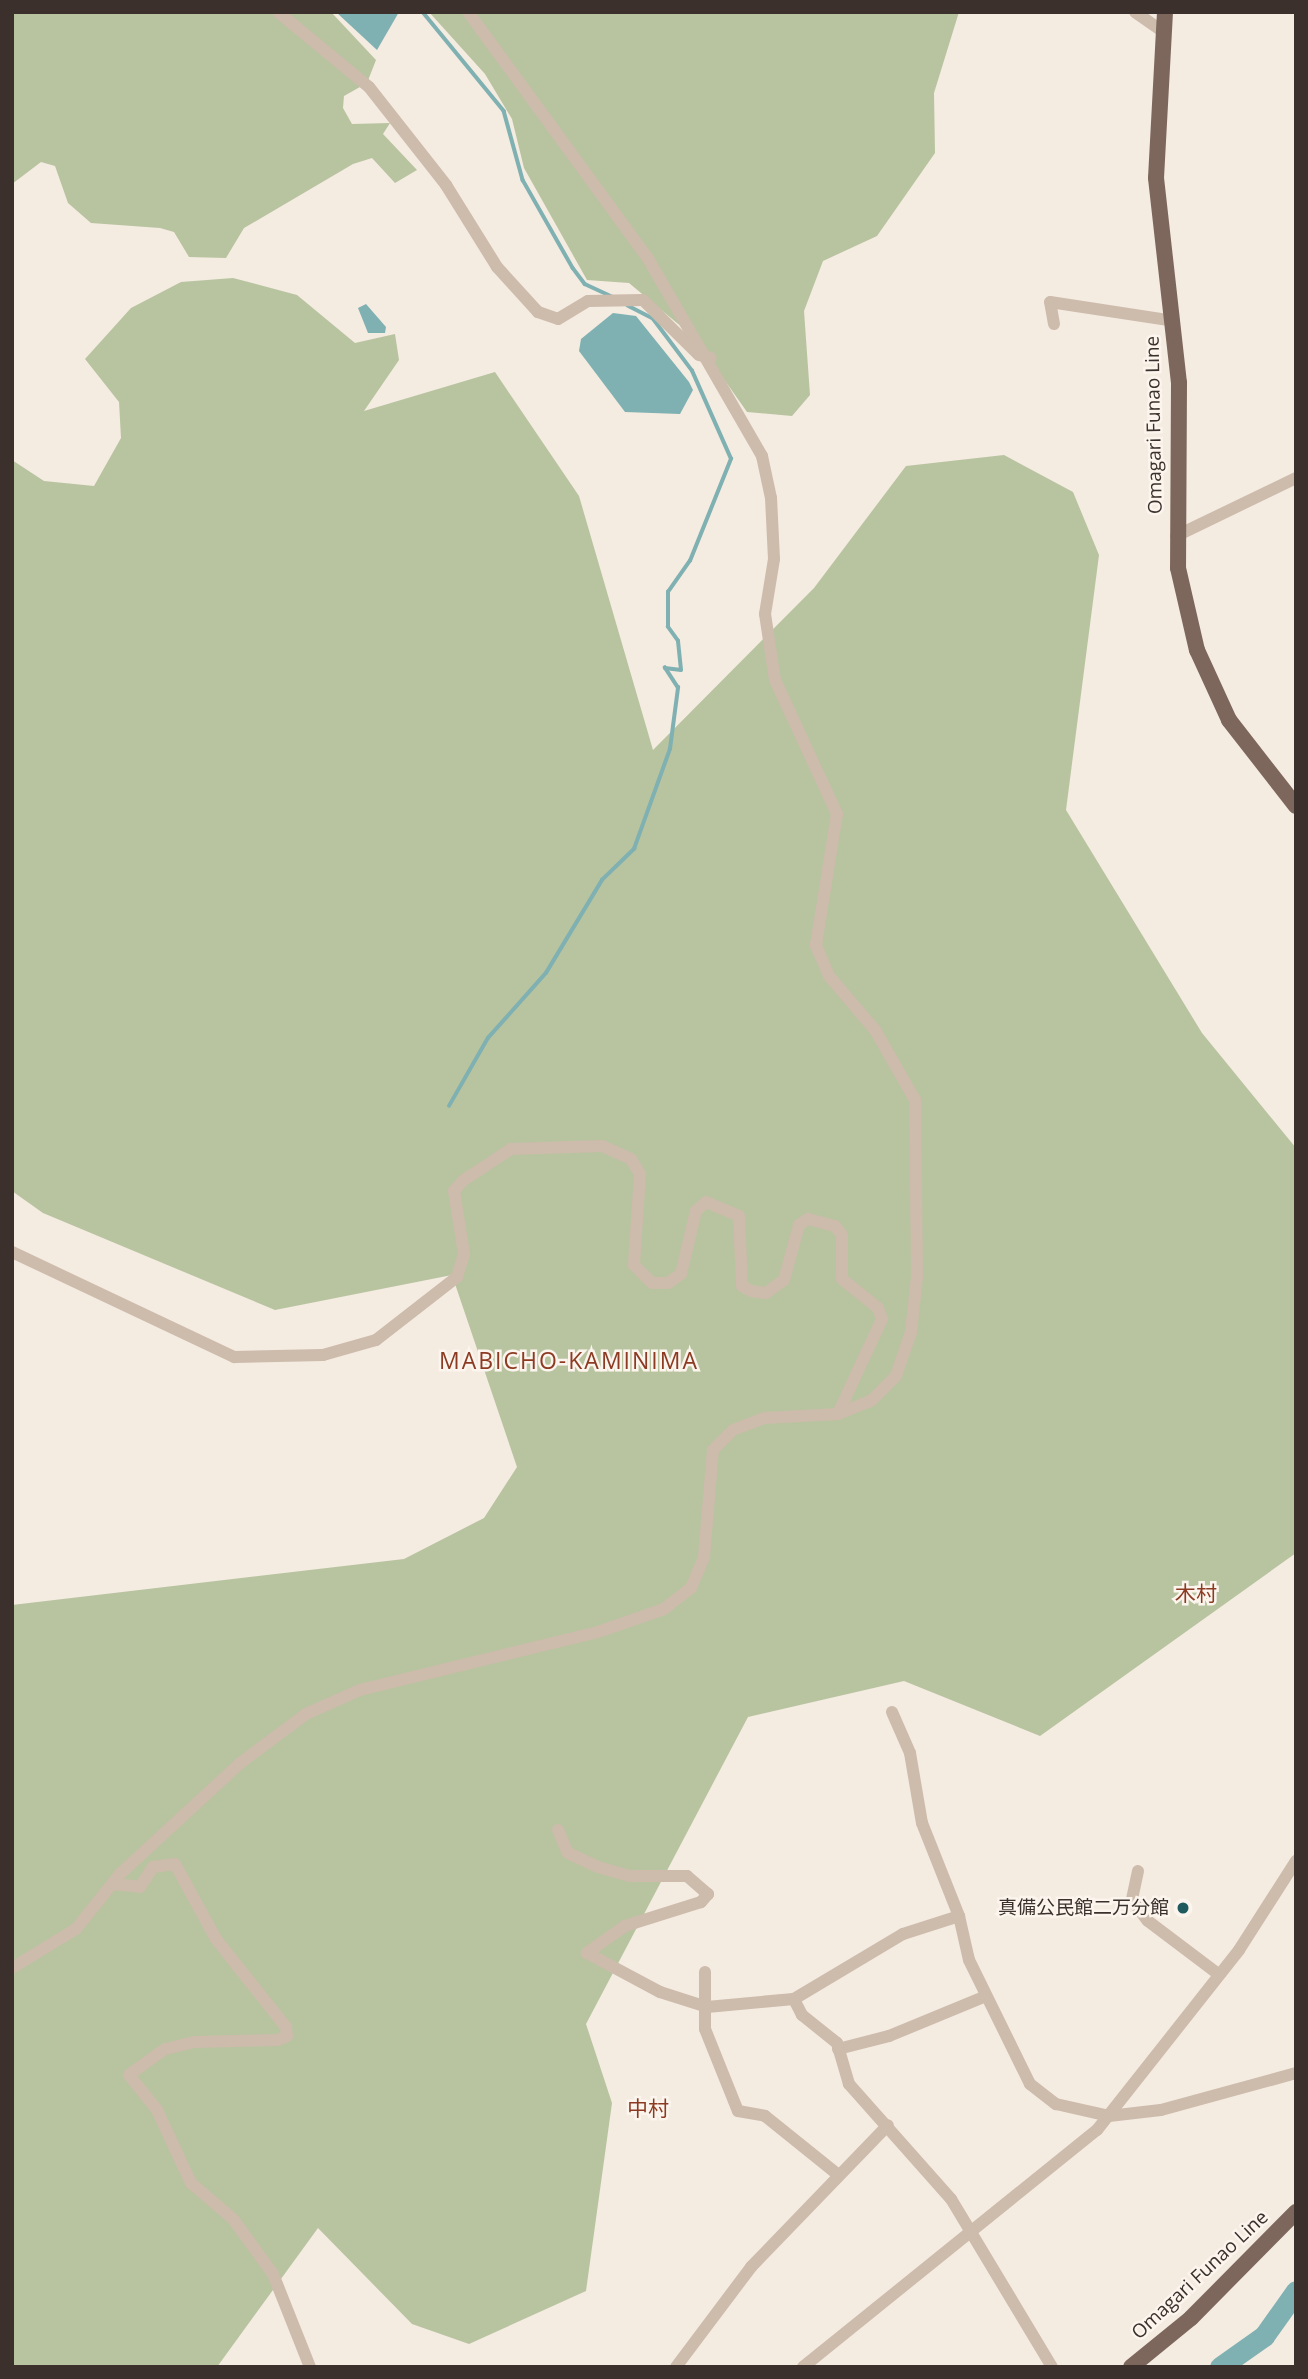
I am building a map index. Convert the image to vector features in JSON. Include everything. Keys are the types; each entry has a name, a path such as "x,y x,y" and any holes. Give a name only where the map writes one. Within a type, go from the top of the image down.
{"main road":[{"name":"Omagari Funao Line","path":"1165,12 1156,178 1174,321 1176,536 1186,611 1208,675 1229,720 1296,806"},
{"name":"Omagari Funao Line","path":"1131,2367 1191,2318 1296,2212"}],"street":[{"path":"278,12 369,88 446,185 497,267 538,312 558,319 588,301 635,297 699,355 711,358"},
{"path":"12,1968 76,1929 113,1884 239,1764 338,1698 664,1609 691,1588 704,1557 713,1450 733,1430 765,1418 838,1414 871,1401 895,1376 911,1332 917,1277 915,1100 894,1058 829,976 816,944 837,814 775,680 765,614 774,559 771,498 762,457 711,358 574,152 468,12"},
{"path":"1135,12 1164,32"},
{"path":"1054,324 1050,302 1174,321"},
{"path":"1176,536 1296,478"},
{"path":"12,1252 234,1357 323,1355 376,1340 457,1277 464,1254 454,1191 464,1180 511,1149 602,1146 617,1149 640,1174 634,1265 652,1283 668,1283 681,1274 696,1211 706,1202 739,1216 742,1286 751,1291 766,1293 784,1280 799,1225 808,1219 835,1226 842,1235 842,1279 878,1308 882,1319 838,1414"},
{"path":"892,1712 910,1753 922,1823 959,1916 969,1961 1030,2084 1056,2104 1109,2116 1238,2093 1296,2073"},
{"path":"558,1830 568,1853 598,1867 629,1876 687,1876 702,1884 708,1894 701,1902 647,1916 587,1953 660,1992 705,2004 794,1999 903,1934 959,1916"},
{"path":"803,2367 973,2232 1109,2116 1218,1974 1296,1861"},
{"path":"113,1884 140,1887 153,1867 175,1864 216,1940 286,2027 287,2036 278,2040 194,2042 165,2049 129,2075 157,2110 191,2183 233,2219 273,2274 310,2367"},
{"path":"1138,1871 1132,1900 1148,1921 1218,1974"},
{"path":"705,1972 705,2029 738,2111 765,2116 836,2173"},
{"path":"838,2049 889,2036 986,1996"},
{"path":"794,1999 838,2049 849,2084 888,2124 973,2232 1052,2367"},
{"path":"676,2367 751,2267 836,2173 888,2124"}],"green space":[{"path":"12,12 331,12 376,60 367,83 344,96 343,108 352,124 390,123 383,134 417,170 395,183 372,158 353,164 244,228 226,258 189,257 174,232 160,228 91,223 68,203 55,166 41,162 12,184"},
{"path":"429,12 959,12 934,93 935,153 877,236 823,261 804,311 810,395 792,416 747,412 695,338 629,283 587,280 524,168 512,119 485,74"},
{"path":"233,278 297,295 355,343 395,334 399,360 364,411 495,372 579,496 653,750 814,588 906,466 1004,455 1073,492 1099,555 1066,810 1202,1033 1296,1148 1296,1553 1040,1736 904,1681 748,1717 586,2024 612,2103 586,2291 469,2344 412,2324 318,2228 217,2367 12,2367 12,1605 404,1559 484,1518 517,1467 452,1275 275,1310 43,1213 12,1191 12,460 44,481 94,486 121,438 119,402 85,359 131,308 181,282"}],"water":[{"path":"336,12 399,12 377,50"},
{"path":"366,304 386,327 385,333 368,333 358,308"},
{"path":"613,313 636,316 689,382 693,390 680,414 625,412 579,351 581,339"}],"waterway":[{"path":"423,12 504,111 523,180 573,268 585,284 613,297"},
{"path":"449,1106 488,1038 546,973 602,880 634,849 670,749 678,688 665,668 681,670 678,641 668,627 668,592 690,561 731,459 692,371 653,319 628,306"},
{"path":"1220,2367 1264,2336 1296,2291"}],"place":[{"name":"真備公民館二万分館","path":"1183,1908"}],"district":[{"name":"MABICHO-KAMINIMA","path":"569,1360"},
{"name":"木村","path":"1196,1593"},
{"name":"中村","path":"648,2108"}]}
